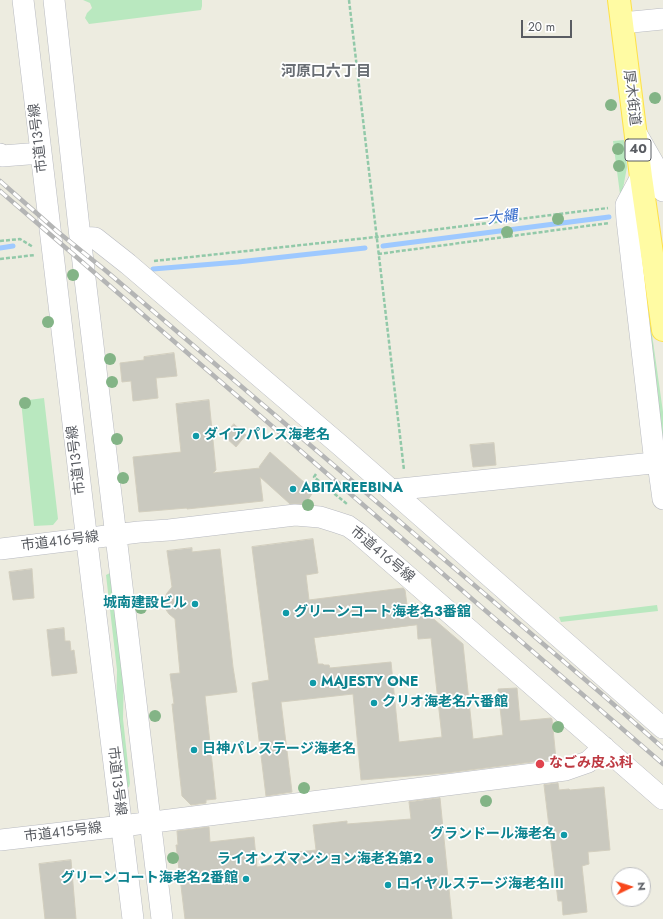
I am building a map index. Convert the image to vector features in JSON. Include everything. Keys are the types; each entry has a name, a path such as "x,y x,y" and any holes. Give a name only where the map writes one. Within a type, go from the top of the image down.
{"main road":[{"name":"厚木街道","path":"619,0 641,177 663,330"}],"street":[{"name":"市道13号線","path":"23,0 86,539 133,919"},
{"path":"54,0 80,237 162,919"},
{"path":"622,23 663,19"},
{"path":"636,132 659,173 663,191"},
{"path":"0,154 2,156 41,153"},
{"path":"641,177 626,213 663,498"},
{"path":"80,237 95,238 128,264 341,446 398,490 663,728"},
{"path":"398,490 659,462"},
{"name":"市道416号線","path":"0,549 295,515 320,517 348,526 358,533 663,799"},
{"name":"市道415号線","path":"0,840 565,770 588,762 604,747"}],"path":[{"path":"349,0 377,239 398,490"},
{"path":"128,264 626,213"},
{"path":"378,252 585,227 626,213"},
{"path":"0,242 20,239 34,248"},
{"path":"0,259 35,255"},
{"path":"316,474 314,477 350,508"}],"green space":[{"path":"83,0 202,0 202,6 201,10 89,24 85,18 87,13 92,8 90,3"},
{"path":"624,140 627,167 622,194 620,194 613,141"},
{"path":"645,285 663,412 663,457"},
{"path":"44,398 58,519 53,525 34,526 21,401"},
{"path":"110,573 112,576 124,669 123,719 130,783 129,787 127,788 116,720 117,670 106,575"},
{"path":"657,605 658,611 561,622 559,617"}],"building":[{"path":"174,353 177,376 156,378 158,398 133,401 131,381 122,382 120,363 144,360 144,357"},
{"path":"209,400 216,470 213,473 260,468 259,467 270,452 314,491 305,504 290,504 260,477 263,501 187,509 139,512 133,457 181,452 176,404"},
{"path":"234,424 246,435 236,447 224,436"},
{"path":"494,443 496,465 473,467 470,445"},
{"path":"313,539 318,573 306,575 309,600 403,588 405,590 408,612 416,612 415,603 463,644 473,739 503,735 498,689 517,688 520,721 552,719 556,759 446,773 361,780 353,694 281,702 292,792 266,796 252,683 269,680 252,547","holes":["417,625 418,639 431,638 442,737 399,742 391,662 330,668 329,665 318,664 314,638"]},
{"path":"192,548 192,552 220,549 237,692 205,696 216,799 206,800 206,803 191,805 182,796 172,704 174,704 170,674 180,673 175,619 164,607 164,601 167,593 172,587 167,551"},
{"path":"32,569 34,598 13,600 9,572"},
{"path":"64,628 65,641 70,641 71,651 74,650 77,673 52,676 47,630"},
{"name":"グランドール海老名","path":"558,783 559,790 604,787 610,850 588,852 589,864 582,866 587,912 563,915 562,901 558,901 544,785"},
{"path":"440,798 452,919 185,919 176,845 178,845 177,831 209,827 210,842 254,837 257,867 289,863 288,853 316,850 313,825 347,821 347,824 411,819 409,802"},
{"path":"71,860 76,919 45,919 39,864"}],"waterway":[{"name":"一大縄","path":"383,246 609,217"},
{"path":"0,248 13,246"},
{"name":"一大縄","path":"153,269 238,262 365,248"}],"railway":[{"path":"0,181 603,695 663,748"},
{"path":"0,191 663,764"}],"place":[{"name":"ダイアパレス海老名","path":"196,436"},
{"name":"ABITAREEBINA","path":"293,489"},
{"name":"城南建設ビル","path":"195,604"},
{"name":"グリーンコート海老名3番舘","path":"286,613"},
{"name":"MAJESTY ONE","path":"313,683"},
{"name":"クリオ海老名六番館","path":"374,703"},
{"name":"日神パレステージ海老名","path":"194,750"},
{"name":"なごみ皮ふ科","path":"540,764"},
{"name":"グランドール海老名","path":"564,835"},
{"name":"ライオンズマンション海老名第2","path":"430,860"},
{"name":"グリーンコート海老名2番館","path":"246,879"},
{"name":"ロイヤルステージ海老名Ⅲ","path":"388,885"}],"district":[{"name":"河原口六丁目","path":"326,72"}]}
